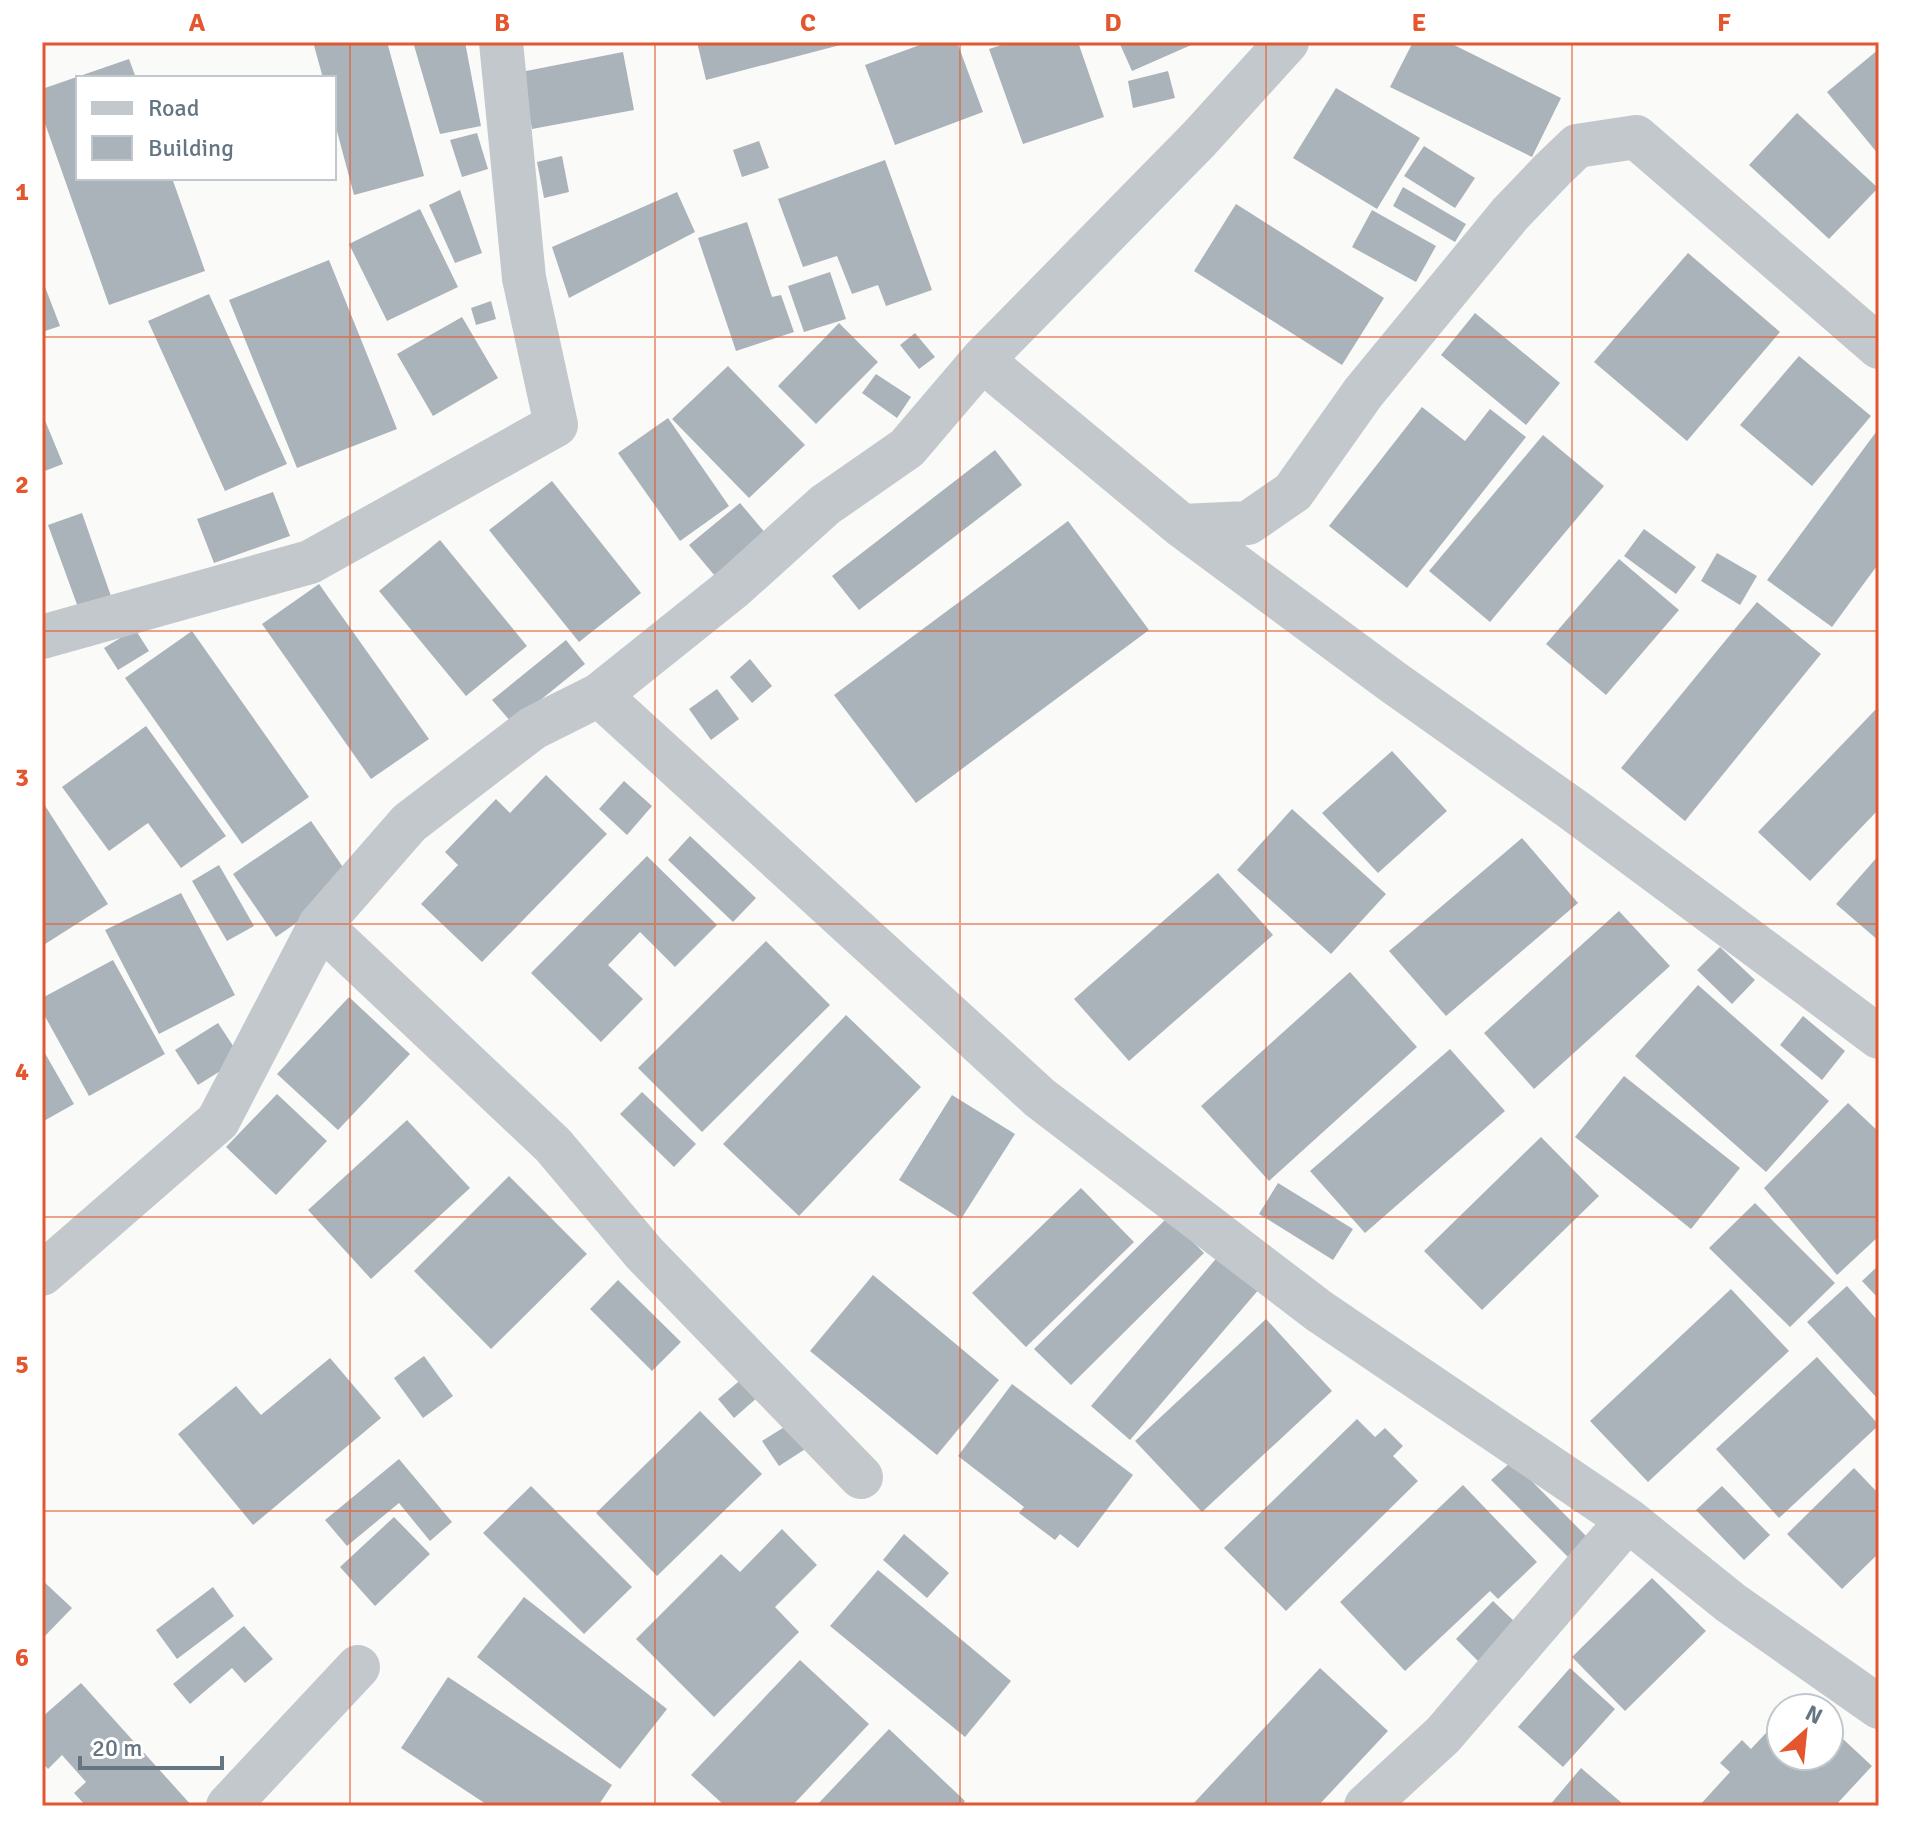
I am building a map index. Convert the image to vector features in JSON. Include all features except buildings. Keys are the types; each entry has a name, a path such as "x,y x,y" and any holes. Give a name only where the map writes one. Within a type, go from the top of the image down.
{"street":[{"path":"42,637 310,562 556,425 524,278 501,42"},
{"path":"42,1274 218,1121 320,925 409,823 533,728 599,695 734,587 825,505 907,448 982,360 1199,139 1287,42"},
{"path":"1182,526 1248,523 1293,492 1363,393 1490,237 1577,146 1636,137 1879,347"},
{"path":"982,360 1182,526 1393,682 1575,811 1879,1037"},
{"path":"599,695 1040,1098 1319,1311 1628,1520 1731,1603 1879,1707"},
{"path":"320,925 553,1145 644,1253 861,1477"},
{"path":"1366,1806 1443,1735 1628,1520"},
{"path":"228,1806 358,1667"}]}
